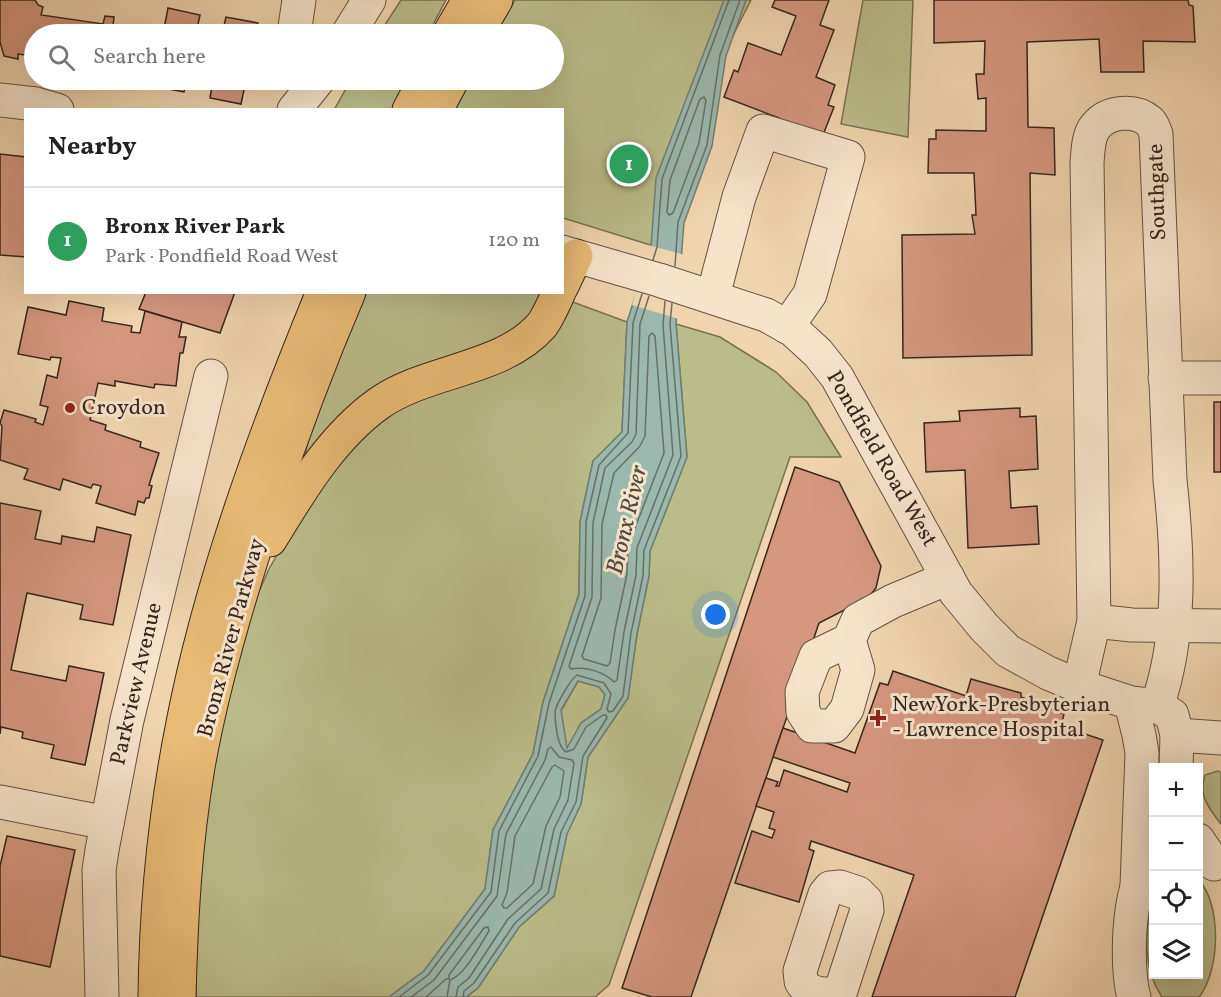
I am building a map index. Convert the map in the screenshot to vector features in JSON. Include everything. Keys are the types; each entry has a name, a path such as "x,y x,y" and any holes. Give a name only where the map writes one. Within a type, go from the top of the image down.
{"highway":[{"path":"455,24 469,0"},
{"path":"482,24 496,0"},
{"path":"410,108 419,90"},
{"path":"437,108 447,90"},
{"path":"564,277 569,254"},
{"name":"Bronx River Parkway","path":"155,997 159,902 167,812 183,720 219,584 245,499 322,294"},
{"name":"Bronx River Parkway","path":"178,997 186,857 195,789 217,681 243,585 297,424 348,294"},
{"path":"243,585 308,480 345,434 377,405 398,392 494,357 519,344 543,324 558,294"}],"street":[{"path":"295,24 299,0"},
{"path":"354,24 369,0"},
{"path":"284,90 283,99 290,108"},
{"path":"294,108 309,90"},
{"path":"0,100 50,108"},
{"name":"Southgate","path":"1079,686 1094,621 1087,163 1089,141 1096,126 1107,117 1131,114 1152,123 1156,134 1165,378 1170,480 1175,525 1173,626 1162,690 1144,704"},
{"path":"698,292 739,197 763,131 848,157 810,294 788,327"},
{"name":"Pondfield Road West","path":"569,254 698,292 766,315 788,327 818,352 837,377 956,593 977,619 1008,651 1048,673 1079,686 1144,704"},
{"name":"Parkview Avenue","path":"102,997 99,870 107,823 127,720 211,376"},
{"path":"1165,378 1221,378"},
{"path":"832,643 858,620 893,601 948,578"},
{"path":"1094,621 1173,626 1221,626"},
{"path":"1133,996 1129,974 1129,950 1145,875 1142,753 1139,735 1144,704 1172,715 1177,735 1176,763"},
{"path":"1177,735 1221,738"},
{"path":"0,802 107,823"}],"green space":[{"path":"401,0 446,0 433,24 385,24"},
{"path":"515,0 751,0 725,51 673,252 564,218 564,108 456,108 466,90 564,90 564,24 502,24"},
{"path":"863,0 913,0 908,137 841,124"},
{"path":"345,90 402,90 393,108 335,108"},
{"path":"363,294 543,294 531,320 305,457 310,430"},
{"path":"570,301 627,322 622,432 593,461 580,522 579,594 543,702 533,754 493,830 485,889 424,971 389,997 196,997 197,901 205,813 220,724 245,623 269,569 314,489 362,427"},
{"path":"676,324 720,337 776,372 807,402 841,457 790,457 609,985 595,997 466,997 478,988 519,927 554,896 567,833 581,804 588,757 628,698 637,634 649,576 650,551 687,457"},
{"path":"578,681 600,687 605,695 601,709 581,723 567,750 561,711"},
{"path":"1218,771 1221,773 1221,824 1212,813 1204,796 1205,775"},
{"path":"1203,886 1211,904 1216,937 1211,970 1206,985 1199,997 1162,997 1153,979 1203,979"},
{"path":"1149,919 1149,963 1147,951"}],"water":[{"name":"Bronx River","path":"724,0 746,0 726,56 712,146 684,223 676,324 687,457 650,551 649,576 637,634 628,698 588,757 581,804 567,834 554,896 519,927 478,988 466,997 389,997 424,971 485,889 493,830 533,754 543,702 579,594 580,522 593,461 622,432 627,322 651,247 656,178","holes":["578,681 599,687 605,695 601,709 581,723 567,748 561,710"]}],"pier":[{"path":"648,245 685,255 679,319 632,305"}],"building":[{"path":"0,0 35,0 43,7 41,15 103,24 24,24 24,55 18,54 18,59 4,56 0,42"},
{"path":"775,0 829,0 820,25 834,30 816,77 835,85 828,105 834,107 821,140 777,124 779,118 724,97 734,70 738,72 748,43 781,55 796,16 772,7"},
{"path":"934,0 1188,0 1189,5 1193,6 1195,42 1143,41 1144,72 1101,72 1099,39 1027,42 1028,127 1054,128 1055,175 1030,173 1032,355 903,358 902,235 975,234 972,215 976,215 974,173 928,173 929,139 936,139 936,130 986,131 986,98 978,99 976,74 984,74 985,41 934,43"},
{"path":"168,8 200,15 198,24 165,24"},
{"path":"105,16 114,17 113,24 103,24"},
{"path":"226,17 258,24 224,24"},
{"path":"211,90 244,90 241,104 210,98"},
{"path":"0,154 24,157 24,257 0,255"},
{"path":"145,294 234,294 220,333 139,309"},
{"name":"Croydon","path":"69,301 104,308 102,321 132,326 131,332 140,333 145,311 182,322 179,337 186,337 183,353 180,353 176,386 155,384 154,388 115,381 115,386 98,383 90,420 106,425 105,430 141,442 140,447 159,453 149,485 152,486 149,498 146,498 144,503 138,501 135,515 96,503 101,486 93,484 91,488 63,479 60,490 24,479 28,469 0,460 2,426 0,423 4,410 36,419 35,422 43,425 48,407 40,405 47,375 57,378 61,358 51,357 50,360 18,354 28,307 66,315"},
{"path":"1214,402 1221,402 1221,472 1214,472"},
{"path":"1020,408 1020,417 1036,416 1038,469 1009,471 1011,508 1037,506 1039,544 968,548 965,470 926,472 924,423 960,421 959,411"},
{"path":"795,467 839,482 881,566 876,588 868,598 819,623 691,997 652,997 622,988"},
{"path":"0,503 41,511 35,539 61,544 62,536 94,542 97,527 131,535 113,625 80,619 83,605 27,593 11,670 66,681 69,666 104,673 85,765 51,758 54,745 22,738 23,732 1,727 0,734"},
{"path":"893,671 966,696 971,679 1021,693 1021,697 1064,714 1061,726 1103,740 1015,997 872,997 914,875 811,841 809,849 814,851 799,902 735,883 752,831 772,838 775,830 769,828 774,812 756,806 766,778 778,782 776,786 779,786 784,770 847,792 850,783 773,757 783,728 855,753 880,683 888,685"},
{"path":"7,836 75,850 50,967 0,956 0,866"}],"place":[{"name":"Bronx River Park","path":"629,164"},
{"name":"Croydon","path":"70,408"},
{"name":"NewYork-Presbyterian - Lawrence Hospital","path":"878,718"}]}
